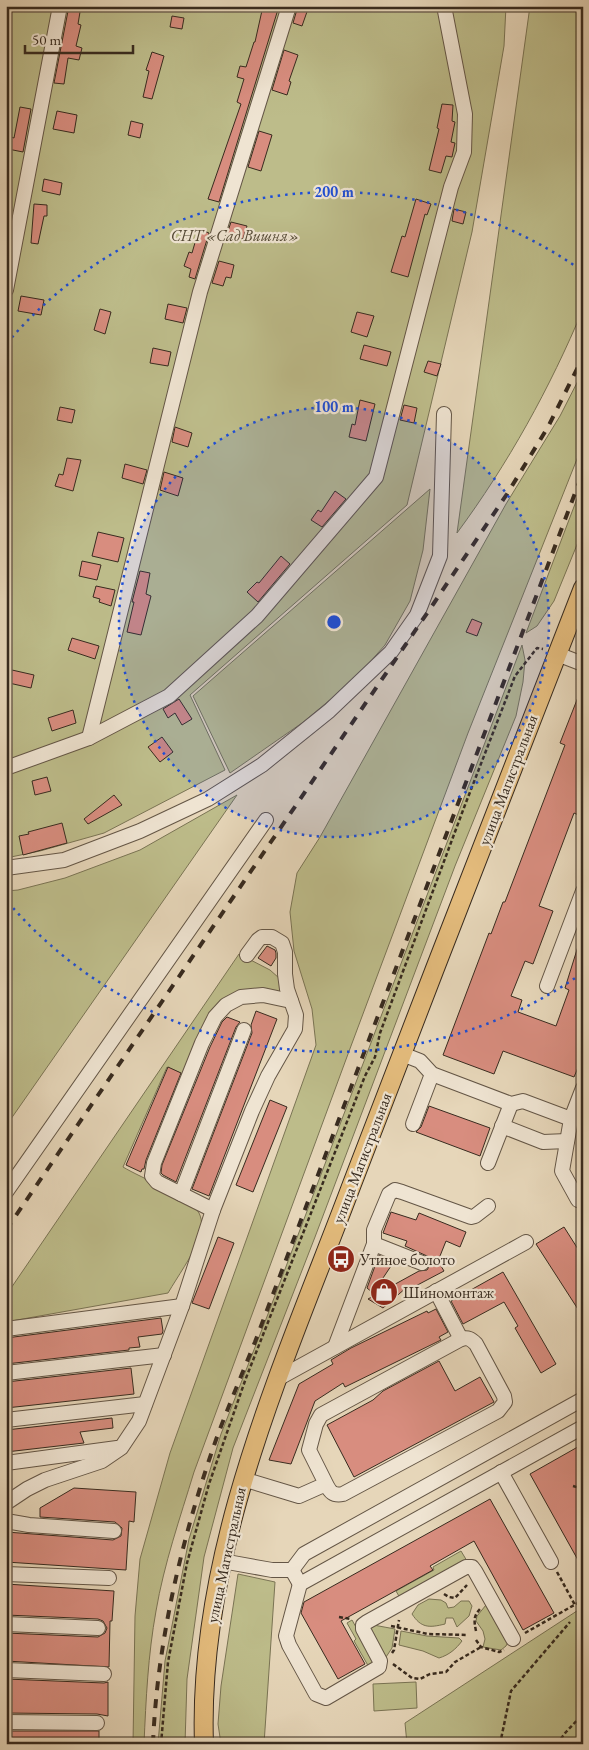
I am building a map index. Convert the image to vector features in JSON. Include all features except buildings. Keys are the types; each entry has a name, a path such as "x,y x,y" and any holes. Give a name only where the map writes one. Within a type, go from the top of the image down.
{"main road":[{"name":"улица Магистральная","path":"204,1744 203,1704 210,1630 222,1560 243,1479 278,1378 583,588"}],"street":[{"path":"6,290 60,6"},
{"path":"89,738 200,292 289,6"},
{"path":"6,768 89,738 169,696 257,616 376,477 451,187 464,152 465,114 444,6"},
{"path":"6,868 64,860 131,835 208,799 262,765 329,711 391,652 417,614 440,556 444,414"},
{"path":"557,654 583,664"},
{"path":"6,1192 266,820"},
{"path":"547,986 583,891"},
{"path":"6,1503 27,1489 53,1477 102,1461 121,1448 139,1421 182,1306 213,1210 259,1094 295,1029 296,1015 285,974 285,952 282,943 272,937 262,938 258,940 247,955"},
{"path":"213,1210 157,1182 152,1176 152,1169 202,1043 215,1016 226,1005 241,997 263,995 291,1001"},
{"path":"181,1194 244,1030"},
{"path":"402,1054 420,1061 432,1074 511,1104 524,1102 571,1120"},
{"path":"413,1124 432,1074"},
{"path":"578,1200 562,1171 571,1120 583,1088"},
{"path":"488,1163 511,1104"},
{"path":"502,1126 543,1142 567,1141"},
{"path":"334,1347 374,1244 374,1230 389,1194 395,1190 471,1217 488,1206"},
{"path":"278,1378 526,1242"},
{"path":"374,1244 422,1262"},
{"path":"436,1291 461,1339"},
{"path":"6,1329 182,1306"},
{"path":"466,1337 472,1339 504,1396 505,1402 502,1408 342,1494 332,1494 326,1484 309,1450 320,1415 461,1339 466,1337"},
{"path":"6,1373 164,1354"},
{"path":"292,1570 304,1554 583,1399"},
{"path":"6,1420 145,1404"},
{"path":"300,1584 583,1427"},
{"path":"6,1462 121,1448"},
{"path":"501,1472 551,1562"},
{"path":"243,1479 299,1496 326,1484"},
{"path":"6,1521 29,1525 114,1531"},
{"path":"222,1560 272,1570 292,1570"},
{"path":"292,1570 300,1584 286,1636 289,1646 316,1694 326,1698 377,1670 384,1662 363,1629 363,1625 469,1566 475,1571 513,1639"},
{"path":"6,1574 109,1578"},
{"path":"6,1624 98,1628"},
{"path":"6,1670 104,1674"},
{"path":"6,1722 97,1723"}],"path":[{"path":"161,1744 168,1662 187,1563 209,1484 246,1378 365,1076 375,1057 380,1033 515,676 537,648 557,654"},
{"path":"573,1486 583,1489"},
{"path":"551,1562 575,1605"},
{"path":"476,1640 481,1647 499,1652 511,1646 513,1639 583,1600"},
{"path":"402,1602 394,1650 384,1662 412,1678 420,1679 430,1674 446,1672 456,1662 481,1647"},
{"path":"338,1617 428,1634 468,1635"},
{"path":"500,1744 511,1691 570,1622"},
{"path":"557,1744 583,1714"}],"green space":[{"name":"СНТ «Сад Вишня»","path":"6,6 506,6 504,46 472,232 407,505 190,695 225,770 104,833 40,851 6,858"},
{"path":"530,6 583,6 583,309 557,368 527,425 494,480 457,533"},
{"path":"583,371 583,444 468,733 194,1472 159,1593 149,1661 144,1744 133,1744 135,1616 140,1559 170,1453 316,1045 312,1009 294,951 290,912 297,873 320,837 506,504 560,416"},
{"path":"583,483 583,530 554,601 537,626 526,633"},
{"path":"430,489 423,550 410,601 385,645 354,680 302,723 230,773 193,696"},
{"path":"522,645 525,660 523,682 516,716 455,866 233,1448 204,1557 187,1679 185,1744 158,1744 165,1661 189,1539 221,1434"},
{"path":"237,795 6,1126 6,891 18,890 65,878 140,850"},
{"path":"239,954 270,970 279,978 283,993 238,994 183,1074 167,1067 123,1167 186,1201 199,1213 202,1226 199,1239 168,1293 6,1322 7,1294"},
{"path":"461,1551 467,1561 400,1598 396,1591 434,1570 433,1567"},
{"path":"238,1574 275,1582 264,1744 221,1744 218,1724 221,1686"},
{"path":"429,1599 441,1600 446,1603 448,1608 454,1607 461,1601 469,1601 472,1606 469,1616 457,1627 453,1618 446,1618 445,1624 426,1626 415,1619 412,1614 418,1605"},
{"path":"486,1605 508,1642 501,1650 483,1647 485,1639 483,1631 476,1621 477,1616"},
{"path":"583,1607 583,1744 407,1744 405,1723"},
{"path":"352,1620 377,1665 370,1669 354,1641 356,1639 347,1623"},
{"path":"368,1624 395,1629 392,1648 384,1660"},
{"path":"401,1631 427,1636 459,1638 462,1641 452,1651 439,1658 423,1651 399,1645"},
{"path":"416,1682 417,1708 374,1711 373,1684"}],"railway":[{"path":"6,1230 507,494 548,427 583,357"},
{"path":"153,1744 160,1666 174,1588 193,1511 217,1437 255,1342 583,472"}],"place":[{"name":"Утиное болото","path":"341,1259"},
{"name":"Шиномонтаж","path":"384,1292"}]}
